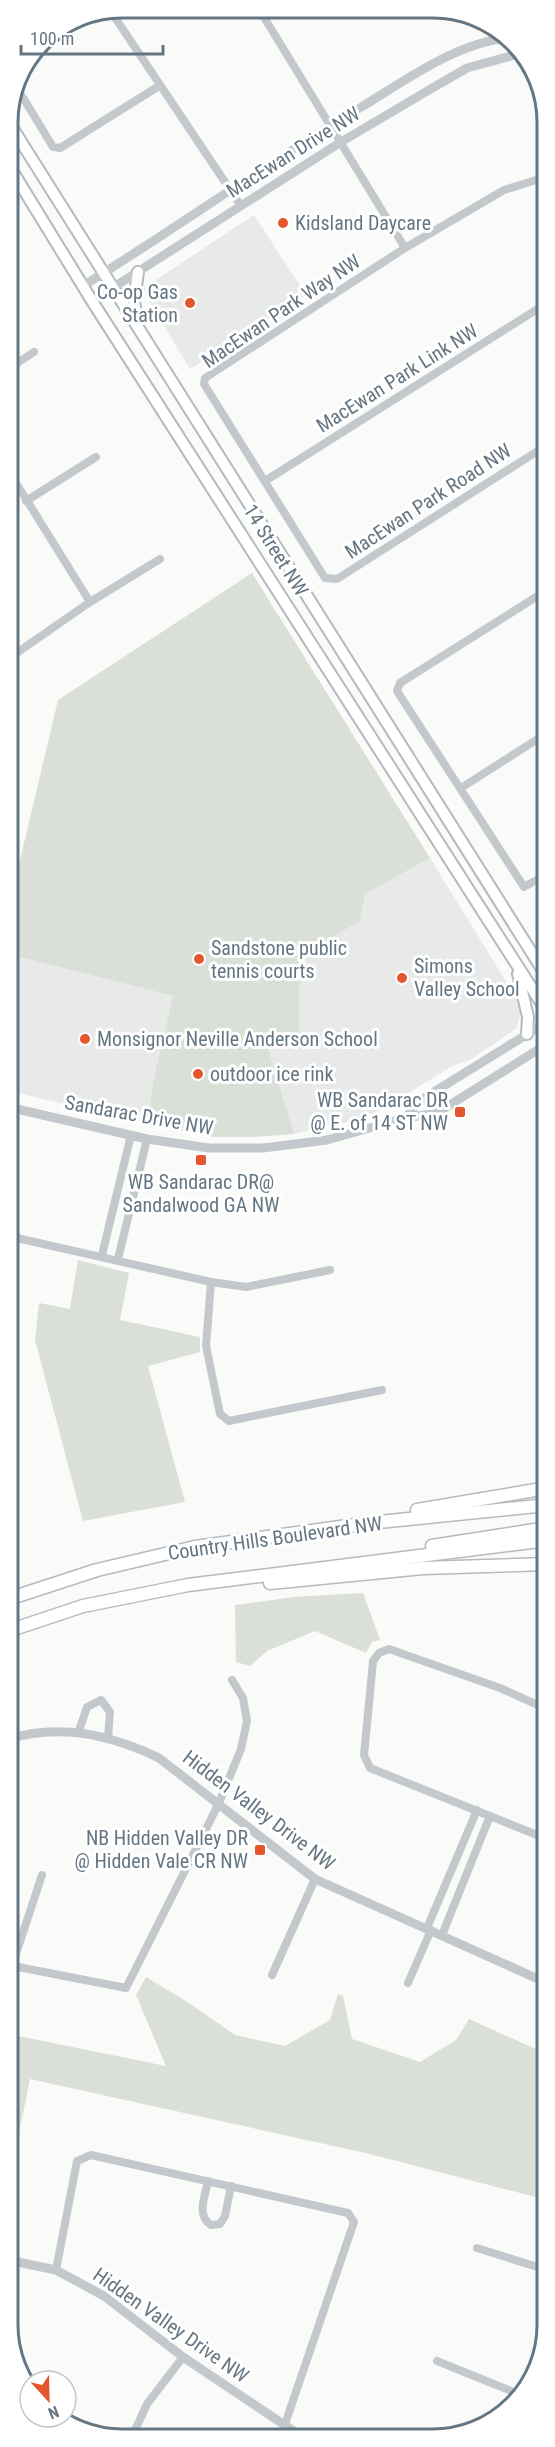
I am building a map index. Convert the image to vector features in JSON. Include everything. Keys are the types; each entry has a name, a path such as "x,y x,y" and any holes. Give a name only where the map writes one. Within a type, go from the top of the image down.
{"main road":[{"name":"14 Street NW","path":"18,137 139,333 537,961"},
{"name":"14 Street NW","path":"18,180 92,301 537,997"},
{"path":"138,272 134,301 139,333"},
{"path":"517,968 528,1017 527,1034"},
{"path":"369,1523 392,1514 537,1490"},
{"name":"Country Hills Boulevard NW","path":"18,1596 97,1570 195,1547 369,1523 537,1506"},
{"path":"188,1585 255,1569 537,1529"},
{"name":"Country Hills Boulevard NW","path":"18,1629 83,1606 188,1585 537,1541"},
{"path":"188,1585 256,1584 423,1568 537,1564"}],"street":[{"path":"265,18 405,248"},
{"path":"116,19 241,206"},
{"name":"MacEwan Drive NW","path":"83,286 330,126 455,53 497,41"},
{"name":"MacEwan Drive NW","path":"92,301 341,142 467,68 513,55"},
{"path":"22,96 53,147 60,148 159,86"},
{"name":"MacEwan Park Way NW","path":"325,578 204,384 206,378 405,248 504,190 537,180"},
{"name":"MacEwan Park Link NW","path":"265,481 537,309"},
{"path":"18,362 34,352"},
{"name":"MacEwan Park Road NW","path":"325,578 337,579 537,451"},
{"path":"26,501 96,457"},
{"path":"18,487 90,602"},
{"path":"18,652 90,602 160,559"},
{"path":"537,596 400,683 397,691 524,887 537,880"},
{"path":"461,788 537,740"},
{"name":"Sandarac Drive NW","path":"405,1118 421,1100 537,1028"},
{"name":"Sandarac Drive NW","path":"18,1109 147,1139 209,1148 263,1148 327,1140 405,1118 437,1113 537,1050"},
{"path":"102,1256 131,1136"},
{"path":"118,1259 147,1139"},
{"path":"18,1238 118,1259 211,1282 246,1287 330,1270"},
{"path":"211,1282 206,1346 220,1414 229,1421 382,1390"},
{"path":"537,1705 500,1688 389,1649 379,1653 373,1661 364,1755 370,1768 537,1835"},
{"path":"18,1967 126,1988 219,1803 241,1749 247,1721 243,1698 232,1680"},
{"path":"79,1731 87,1707 101,1700 110,1712 108,1738"},
{"name":"Hidden Valley Drive NW","path":"18,1736 28,1733 79,1731 134,1746 159,1758 315,1879 537,1978"},
{"path":"408,1983 477,1810"},
{"path":"442,1935 490,1816"},
{"path":"18,1942 42,1875"},
{"path":"272,1975 315,1879"},
{"path":"56,2270 77,2161 91,2155 348,2214 354,2222 284,2427"},
{"path":"208,2181 202,2214 204,2220 211,2225 220,2224 225,2216 231,2186"},
{"path":"477,2248 537,2267"},
{"name":"Hidden Valley Drive NW","path":"18,2262 56,2270 104,2296 183,2357 288,2429"},
{"path":"136,2429 147,2404 183,2357"},
{"path":"437,2361 513,2392"}],"shaded area":[{"path":"254,215 306,295 190,369 142,289"},
{"path":"252,573 430,858 365,894 360,921 300,956 299,1035 267,1044 294,1134 211,1137 148,1123 153,1082 173,996 18,957 18,869 58,700"},
{"name":"Simons Valley School","path":"430,858 517,999 521,1013 516,1029 470,1060 452,1066 386,1107 361,1119 294,1134 267,1043 299,1035 300,956 360,921 365,894"},
{"name":"Monsignor Neville Anderson School","path":"18,957 173,996 153,1082 148,1123 18,1093"},
{"path":"78,1260 129,1273 120,1320 200,1337 200,1352 148,1366 185,1502 83,1521 35,1340 39,1303 70,1309"},
{"path":"363,1593 380,1640 372,1642 366,1653 315,1631 267,1651 250,1666 236,1662 235,1605 294,1597"},
{"path":"146,1977 235,2035 285,2046 330,2020 338,1994 343,1996 352,2039 420,2062 456,2040 469,2019 537,2050 537,2197 370,2154 30,2079 18,2137 18,2036 166,2066 136,1995"}],"place":[{"name":"Kidsland Daycare","path":"283,223"},
{"name":"Co-op Gas Station","path":"190,303"},
{"name":"Sandstone public tennis courts","path":"199,959"},
{"name":"Simons Valley School","path":"402,978"},
{"name":"Monsignor Neville Anderson School","path":"85,1039"},
{"name":"outdoor ice rink","path":"198,1074"},
{"name":"WB Sandarac DR @ E. of 14 ST NW","path":"460,1112"},
{"name":"WB Sandarac DR@ Sandalwood GA NW","path":"201,1160"},
{"name":"NB Hidden Valley DR @ Hidden Vale CR NW","path":"260,1850"}]}
